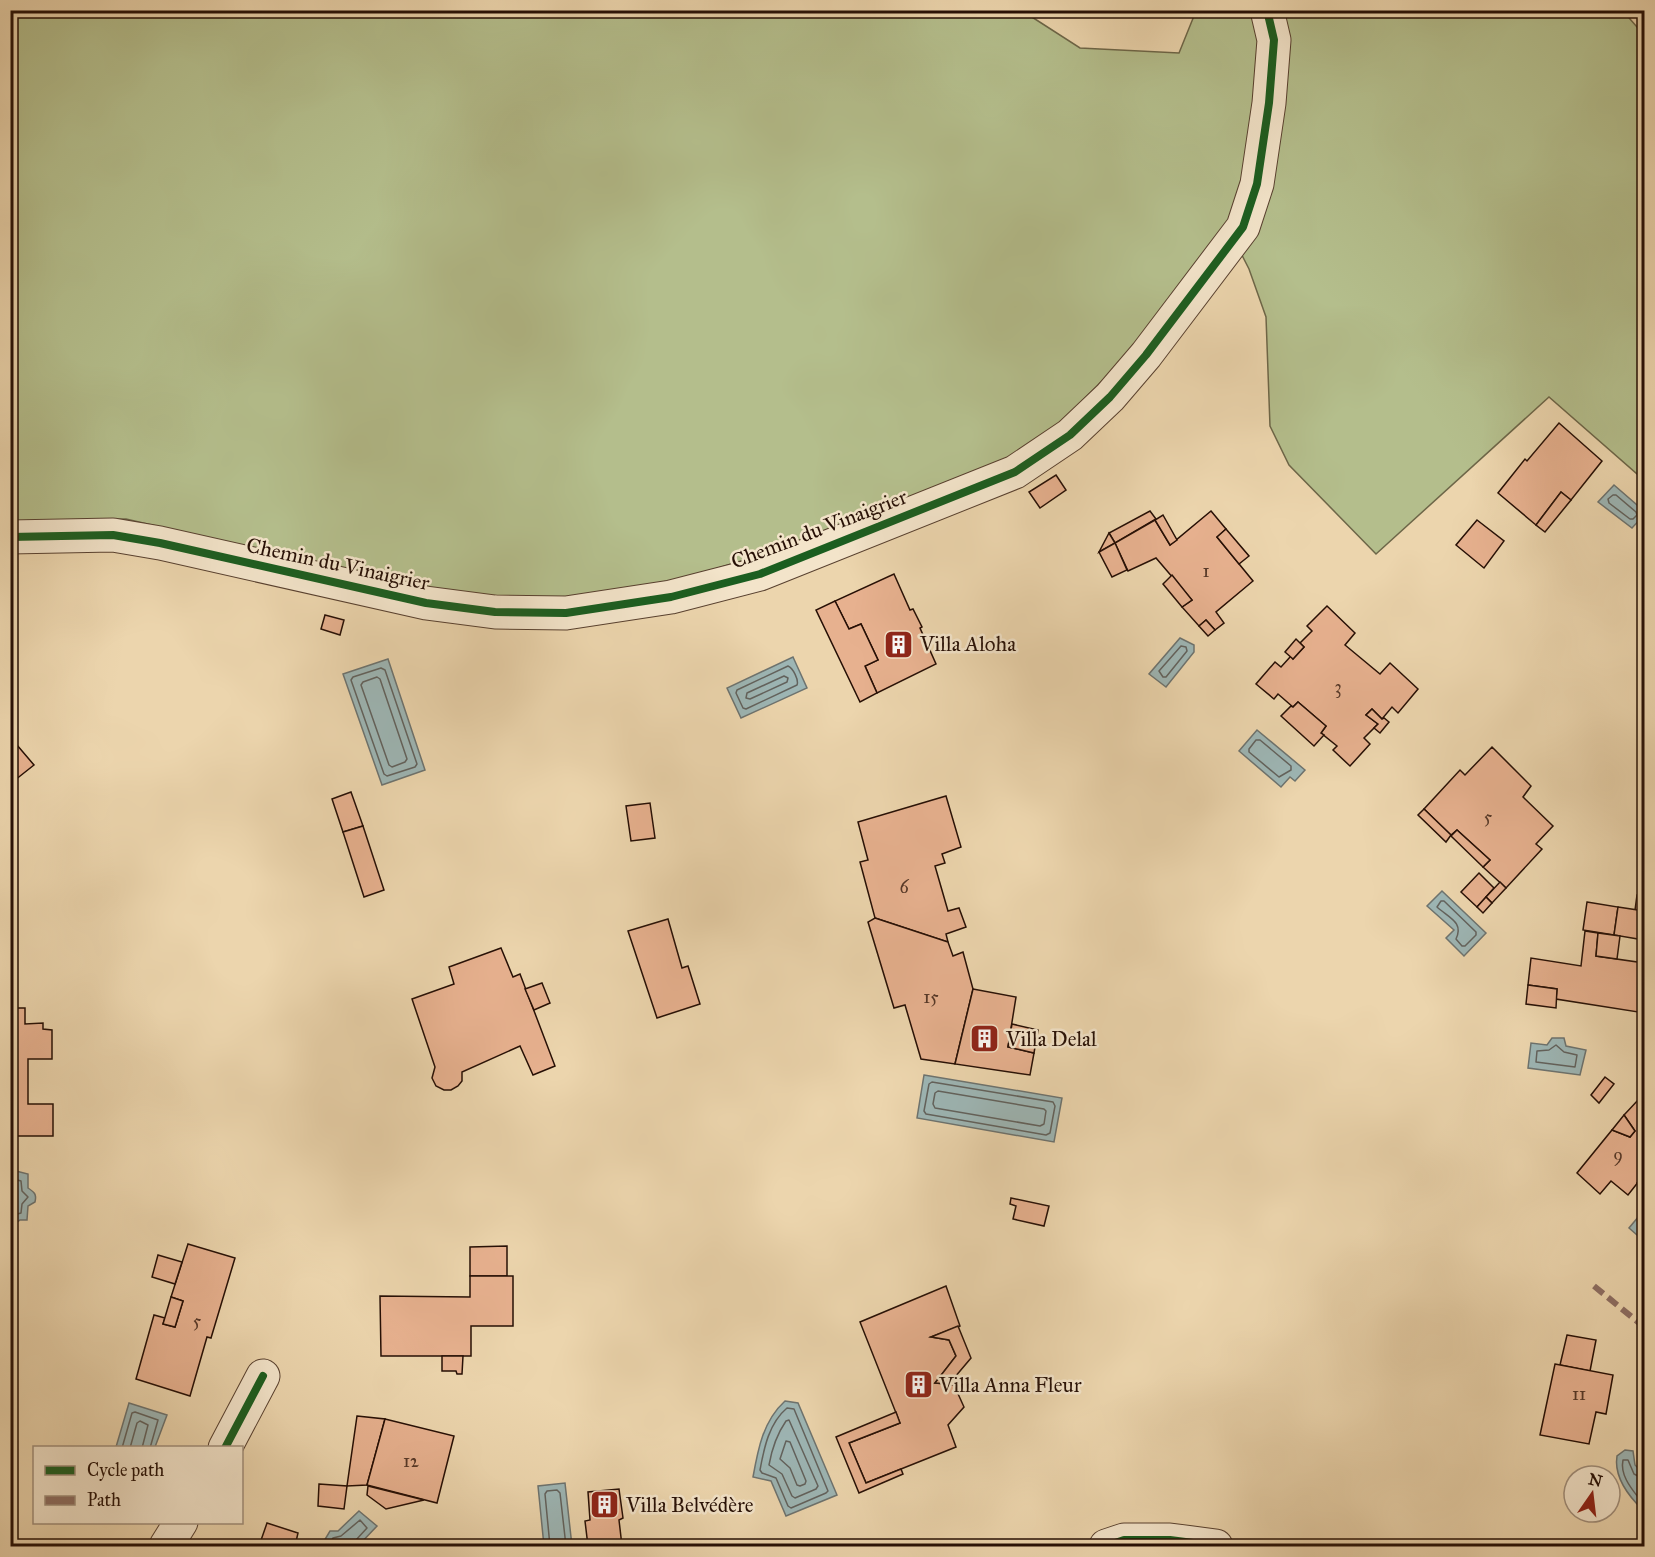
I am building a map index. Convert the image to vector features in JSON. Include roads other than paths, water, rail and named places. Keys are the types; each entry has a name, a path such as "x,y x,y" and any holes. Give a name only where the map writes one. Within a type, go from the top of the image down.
{"street":[{"name":"Chemin du Vinaigrier","path":"10,537 113,535 160,543 426,603 495,612 566,613 671,597 760,574 1015,472 1070,435 1110,397 1146,355 1243,227 1257,184 1269,103 1274,40 1267,10"},
{"path":"226,1446 262,1376"},
{"path":"166,1546 180,1524"},
{"path":"1106,1546 1124,1540 1170,1540 1216,1546"}],"water":[{"path":"1614,485 1644,511 1644,515 1632,528 1598,502"},
{"path":"1180,638 1194,645 1194,652 1166,687 1149,674"},
{"path":"793,657 807,688 741,718 727,688"},
{"path":"388,659 425,770 382,785 343,674"},
{"path":"1257,730 1305,770 1295,781 1290,777 1281,787 1239,751"},
{"path":"1442,891 1486,933 1464,956 1446,938 1454,930 1427,906"},
{"path":"1552,1038 1564,1038 1566,1046 1586,1050 1580,1075 1528,1068 1531,1043 1547,1045"},
{"path":"924,1075 1062,1098 1054,1142 917,1118"},
{"path":"16,1171 28,1174 28,1188 36,1197 35,1202 28,1206 27,1220 20,1220 16,1223 11,1220 10,1175"},
{"path":"1644,1210 1644,1241 1629,1228"},
{"path":"785,1401 798,1403 837,1495 786,1516 771,1481 753,1477 767,1426 771,1417"},
{"path":"129,1403 167,1415 155,1446 116,1446"},
{"path":"1625,1450 1633,1451 1635,1465 1644,1474 1644,1504 1637,1504 1625,1488 1622,1482 1622,1464 1617,1464 1617,1456"},
{"path":"565,1483 572,1546 544,1546 538,1486"},
{"path":"359,1511 377,1526 358,1546 321,1546 330,1531 338,1531"}],"place":[{"name":"Villa Aloha","path":"899,644"},
{"name":"Villa Delal","path":"985,1039"},
{"name":"Villa Anna Fleur","path":"918,1385"},
{"name":"Villa Belvédère","path":"605,1505"}]}
